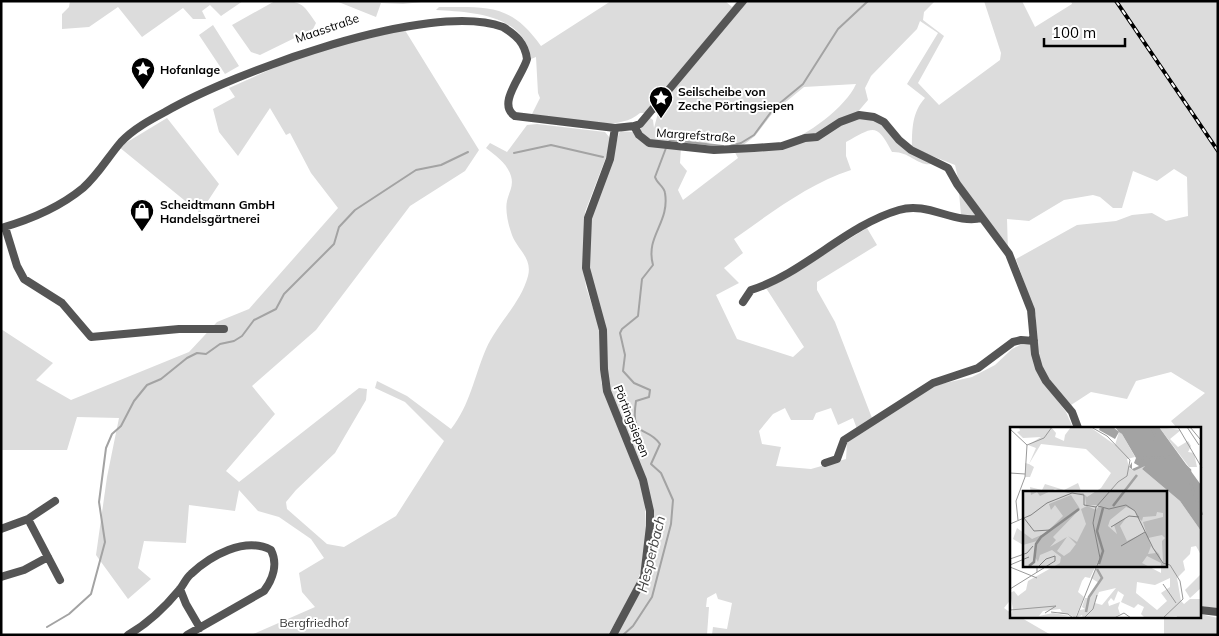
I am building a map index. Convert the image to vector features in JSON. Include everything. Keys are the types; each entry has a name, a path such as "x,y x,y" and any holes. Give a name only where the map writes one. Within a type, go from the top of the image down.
{"street":[{"path":"446,14 467,15 495,22 514,34 522,42 527,59 507,104 512,114 521,118 615,128 640,124 743,1"},
{"name":"Maasstraße","path":"3,227 39,214 82,188 129,134 165,111 253,69 322,40 394,20"},
{"name":"Margrefstraße","path":"634,126 647,142 730,150 782,146 805,138 817,137 851,117 866,115 884,122 899,140 911,150 948,168 1009,254 1031,310 1034,354 1046,382 1065,401 1078,427"},
{"name":"Pörtingsiepen","path":"613,635 644,577 650,526 650,511 643,480 607,391 604,369 604,330 586,268 588,218 610,159 615,128"},
{"path":"743,302 751,290 774,283 801,263 882,216 899,210 923,208 969,219 982,218"},
{"path":"3,227 17,266 24,279 62,303 91,337 189,328 224,329"},
{"path":"825,463 837,459 844,440 933,383 978,368 1013,342 1021,340 1034,341"},
{"path":"1,529 28,519 55,501"},
{"path":"28,519 60,580"},
{"path":"128,635 146,622 180,589 189,575 215,556 238,548 255,545 270,550 275,562 271,581 264,591 187,635"},
{"path":"1,577 24,570 48,557"},
{"path":"180,589 200,628"},
{"path":"1202,610 1218,612"}],"green space":[{"path":"70,1 243,1 221,16 210,5 202,11 206,19 193,19 183,8 142,37 118,7 89,27 62,29 62,14 69,7"},
{"path":"275,1 290,1 300,4 316,23 313,29 260,55 251,52 232,25"},
{"path":"336,1 431,1 403,4 381,3 376,17"},
{"path":"611,1 725,1 732,7 737,1 935,1 924,12 923,20 944,36 918,83 939,105 1000,60 1001,53 984,1 1022,1 1035,27 1072,4 1071,1 1218,1 1218,608 1202,606 1202,427 1176,427 1171,421 1205,393 1171,372 1136,381 1127,399 1091,392 1071,405 1052,385 1040,363 1036,345 1036,316 1016,259 1077,225 1116,221 1132,215 1152,213 1166,221 1188,216 1187,177 1174,169 1157,181 1133,171 1122,208 1113,208 1100,197 1093,195 1064,200 1029,221 1007,219 1008,251 983,214 973,217 961,215 959,193 966,191 958,178 955,165 912,148 915,115 925,98 907,84 938,33 920,21 917,29 871,76 865,88 868,100 856,114 884,124 899,143 935,163 924,164 899,152 892,152 887,142 874,130 863,133 846,142 846,156 851,170 805,191 734,239 743,253 724,268 739,283 716,295 737,339 793,357 804,347 766,288 774,285 867,228 877,245 817,282 817,290 835,322 872,418 857,429 853,418 838,425 831,408 816,413 813,420 791,420 785,408 773,414 759,431 762,444 781,447 776,466 811,469 846,459 847,443 851,437 932,386 972,377 995,365 1012,349 1020,345 1031,345 1045,384 1066,412 1073,427 1010,427 1010,600 1004,608 1010,612 1010,618 1022,618 1051,635 712,635 713,627 727,629 732,603 718,599 716,593 707,598 706,607 709,607 707,635 616,635 646,580 650,562 653,511 609,389 606,373 607,341 591,280 588,260 591,219 610,166 619,133 621,131 633,132 649,117 653,120 654,128 658,113 640,113 630,119 617,123 603,124 588,124 531,116 540,98 538,93 536,57 531,59 527,44 519,33 508,24 494,18 465,12 436,10 439,7 471,7 497,10 519,22 541,46","holes":["856,84 851,93 824,120 802,135 777,145 742,146 755,136 778,106 804,87","711,142 730,143 738,158 683,200 678,190 687,171 680,163 681,148 700,146"]},
{"path":"213,25 239,66 225,74 199,35"},
{"name":"Bergfriedhof","path":"403,27 479,150 465,171 410,206 316,330 252,386 275,414 226,471 239,482 359,388 367,389 366,400 335,453 296,490 286,502 287,509 327,544 344,547 396,516 444,441 405,402 375,388 377,381 407,396 451,429 467,401 486,349 515,304 528,276 528,263 513,238 507,216 506,204 512,186 511,176 504,164 486,148 490,143 507,152 527,125 537,124 605,132 610,138 608,152 585,212 583,267 586,287 602,336 601,382 644,494 647,541 642,569 633,591 608,635 251,635 315,607 302,592 299,573 324,558 311,539 279,517 258,511 239,490 235,511 189,505 186,543 144,541 138,568 151,579 128,599 96,555 107,477 119,418 77,417 67,450 1,450 1,329 53,363 36,380 71,400 189,352 217,322 249,309 338,208 311,173 290,133 286,135 270,108 238,156 219,132 213,109 235,97 229,88 305,54"},
{"path":"167,118 219,184 200,213 119,147"},
{"path":"1202,614 1218,618 1218,635 1164,635 1164,618 1202,618"}],"waterway":[{"name":"Hesperbach","path":"730,146 741,143 754,135 774,108 803,84 838,29 868,1"},
{"name":"Hesperbach","path":"667,143 671,140 723,146"},
{"path":"514,153 551,145 603,157"},
{"name":"Hesperbach","path":"623,635 633,626 652,597 671,524 673,500 661,473 651,464 660,444 655,438 641,430 635,422 636,401 649,397 650,390 634,383 623,371 625,355 620,333 622,329 638,316 642,279 653,265 652,246 666,204 665,193 655,177 666,148"},
{"path":"47,627 69,614 91,594 105,542 99,502 106,448 112,434 121,426 134,401 147,385 161,379 187,358 197,353 206,354 220,344 234,341 242,336 254,320 276,309 284,294 334,244 339,227 355,210 416,170 441,165 468,152"}],"railway":[{"path":"1116,1 1218,151"}],"place":[{"name":"Hofanlage","path":"143,90"},
{"name":"Seilscheibe von Zeche Pörtingsiepen","path":"661,119"},
{"name":"Scheidtmann GmbH Handelsgärtnerei","path":"142,232"}]}
